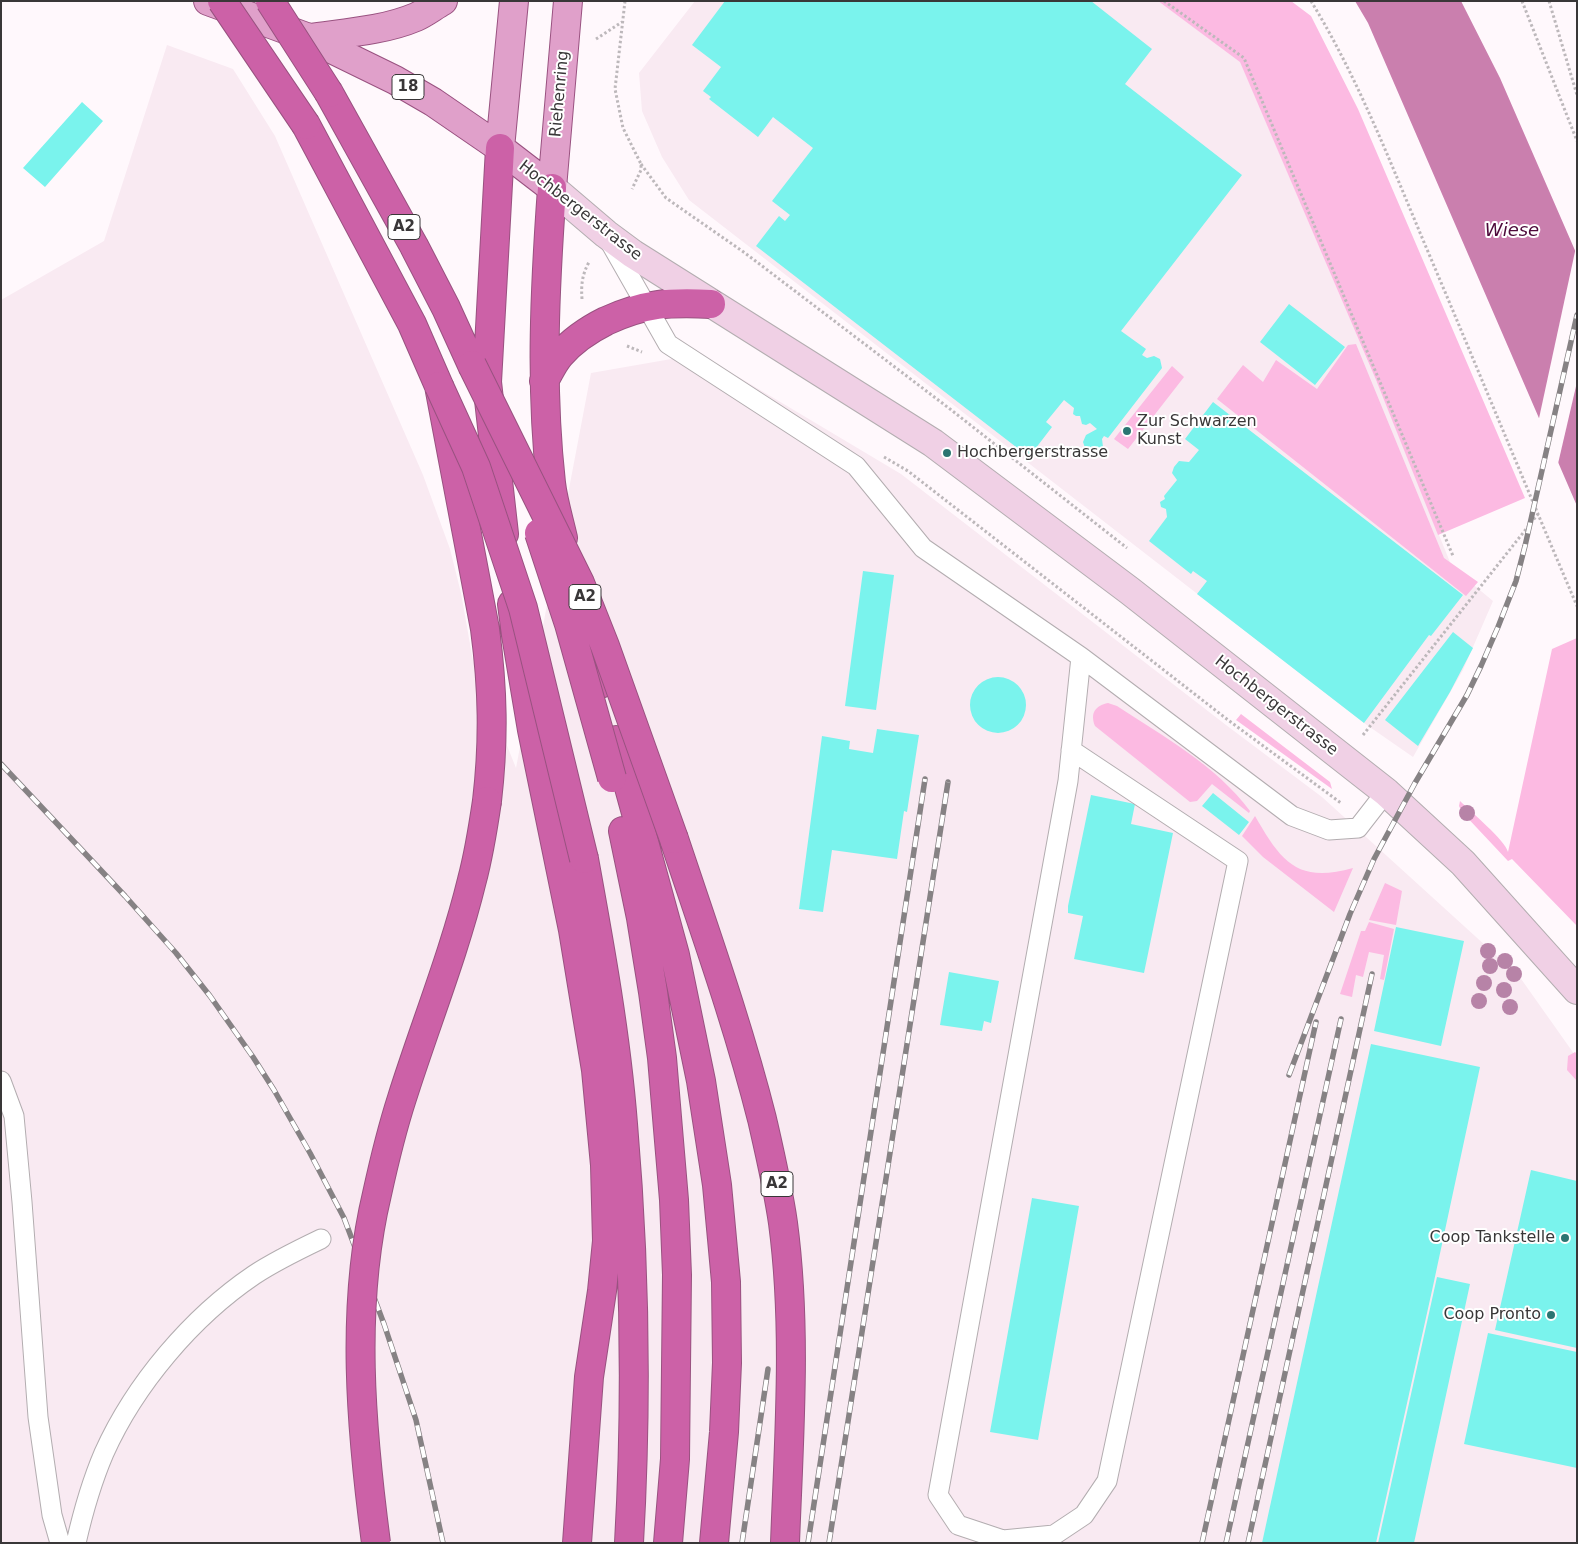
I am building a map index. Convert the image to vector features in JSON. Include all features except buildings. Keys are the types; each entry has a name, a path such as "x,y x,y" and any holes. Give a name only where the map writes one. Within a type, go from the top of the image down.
{"highway":[{"name":"A2","path":"222,1 306,125 412,324 476,467 523,608 584,859 609,1000 623,1123 631,1243 634,1332 634,1460 629,1543"},
{"name":"A2","path":"270,1 329,94 405,229 446,308 472,365 511,457 544,547 569,624 612,778 641,918 662,1058 674,1209 677,1275 675,1459 668,1543"},
{"path":"500,148 487,382 516,635 532,730 573,930 596,1070 605,1165 606,1241 602,1291 590,1377 577,1543"},
{"path":"552,188 544,292 544,381 553,494 580,614 675,955 701,1081 716,1185 726,1282 727,1363 724,1432 714,1543"},
{"path":"544,381 558,356 574,340 592,328 627,312 647,306 682,303 711,304"},
{"name":"A2","path":"472,365 580,583 605,646 713,953 750,1074 772,1159 787,1256 790,1312 790,1395 785,1543"},
{"path":"376,1543 368,1480 361,1377 362,1285 376,1196 401,1100 451,954 472,880 484,820 492,756 491,691 485,629 439,386"}],"main road":[{"name":"Hochbergerstrasse","path":"208,1 309,38 395,80 433,102 500,148 633,254 933,443 1130,590 1386,792 1463,863 1577,990"},
{"name":"18","path":"309,38 364,31 416,17 443,1"},
{"path":"500,148 514,1"},
{"name":"Riehenring","path":"552,188 568,1"}],"lane":[{"path":"606,234 668,344 856,466 923,548 1080,657 1292,816 1329,830 1358,828 1386,792"},
{"path":"1071,750 1238,861 1107,1480 1084,1515 1054,1536 1003,1540 958,1525 938,1495 1068,781 1071,750 1080,657"},
{"path":"1,1081 14,1116 38,1417 52,1515 60,1543"},
{"path":"76,1543 91,1490 105,1452 130,1404 162,1361 202,1317 237,1288 271,1265 320,1239"}],"path":[{"path":"625,1 615,89 619,112 623,128 641,164 666,198 745,253 935,397 1134,553"},
{"path":"1164,1 1244,58 1453,556"},
{"path":"1311,1 1327,27 1363,101 1577,606"},
{"path":"1522,1 1577,141"},
{"path":"1549,1 1577,95"},
{"path":"632,189 642,170 641,164"},
{"path":"589,262 583,273 582,299 592,328 602,346 606,343 614,342 622,344 663,362 674,348"},
{"path":"883,456 908,471 1228,720 1364,820"},
{"path":"1344,759 1538,514"}],"shaded area":[{"path":"695,1 1158,1 1240,61 1376,380 1452,567 1493,601 1463,670 1413,757 1364,723 689,200 662,157 642,111 639,73"},
{"path":"1158,1 1291,1 1311,16 1358,109 1525,498 1438,535 1376,380 1240,62"},
{"path":"167,45 233,69 275,136 423,475 450,549 461,593 473,661 516,768 591,373 700,354 901,474 1322,797 1519,976 1577,1058 1577,1543 1,1543 1,300 104,241"},
{"path":"1356,344 1444,558 1478,582 1466,596 1217,399 1243,365 1263,382 1276,360 1317,389 1348,345"},
{"path":"1172,366 1184,377 1128,449 1114,439"},
{"path":"1577,638 1577,926 1512,859 1508,861 1462,812 1459,806 1460,801 1494,833 1508,852 1552,649"},
{"path":"1108,703 1117,706 1153,729 1205,766 1236,795 1250,811 1249,813 1212,784 1197,801 1190,802 1095,726 1093,714 1097,708"},
{"path":"1241,714 1330,782 1332,789 1236,720"},
{"path":"1255,816 1273,845 1293,865 1318,873 1353,868 1334,912 1263,857 1242,836"},
{"path":"1385,883 1402,891 1396,925 1369,920"},
{"path":"1369,922 1394,929 1384,980 1380,979 1384,955 1369,952 1363,977 1356,975 1352,997 1340,994 1361,931 1365,931"},
{"path":"1575,1052 1577,1054 1577,1081 1567,1070 1568,1056"}],"water":[{"name":"Wiese","path":"1355,1 1461,1 1500,78 1577,255 1577,506 1368,23"}],"pier":[{"path":"1576,247 1577,382 1557,468 1538,423"}],"railway":[{"path":"1289,1075 1350,914 1374,859 1415,783 1467,695 1498,627 1516,581 1577,315"},
{"path":"1,764 176,953 210,996 253,1057 310,1153 344,1218 384,1324 416,1420 443,1543"},
{"path":"808,1543 925,779"},
{"path":"829,1543 948,782"},
{"path":"1248,1543 1372,974"},
{"path":"1226,1543 1341,1019"},
{"path":"1202,1543 1316,1022"},
{"path":"742,1543 768,1369"}],"place":[{"name":"Zur Schwarzen Kunst","path":"1127,431"},
{"name":"Hochbergerstrasse","path":"947,453"},
{"name":"Coop Tankstelle","path":"1565,1238"},
{"name":"Coop Pronto","path":"1551,1315"}]}
